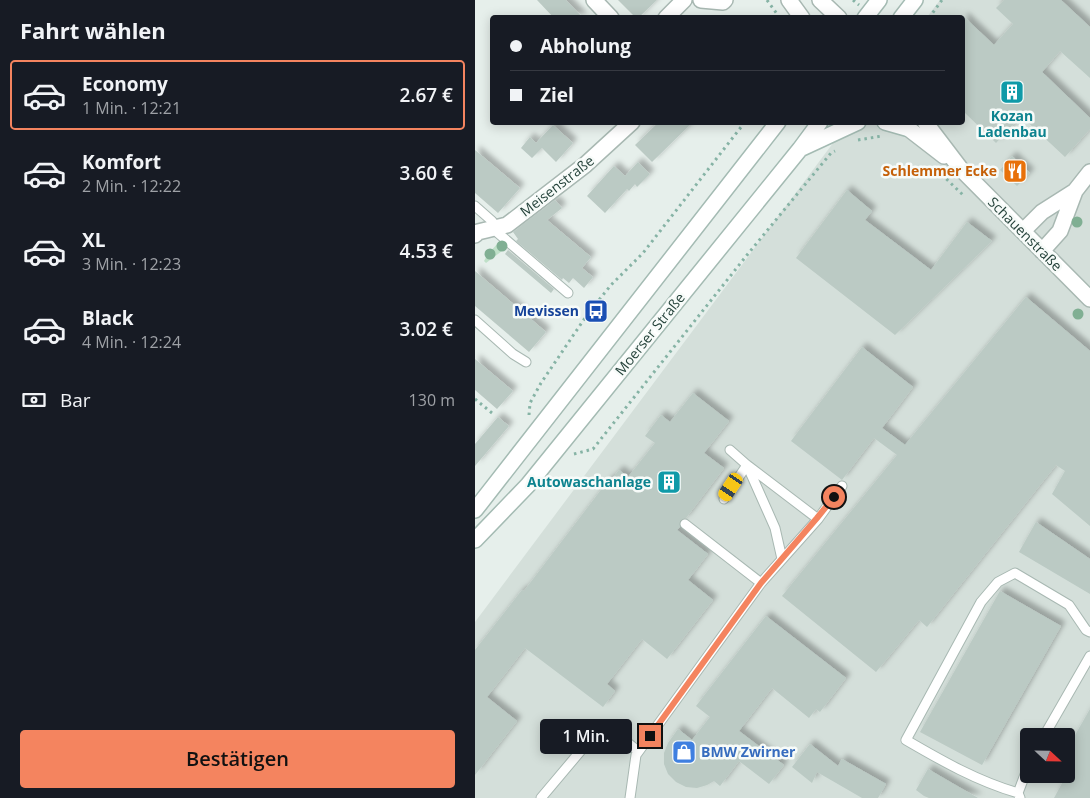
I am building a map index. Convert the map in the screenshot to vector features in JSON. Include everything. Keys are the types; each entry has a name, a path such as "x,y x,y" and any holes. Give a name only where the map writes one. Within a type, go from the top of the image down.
{"main road":[{"path":"594,0 608,15"},
{"path":"669,15 684,0"},
{"path":"701,0 723,2 725,0"},
{"path":"789,0 799,15"},
{"path":"820,0 836,15"},
{"path":"867,15 879,0"},
{"path":"903,15 915,0"},
{"name":"Meisenstraße","path":"475,235 478,232 507,225 555,189 628,125"},
{"path":"475,510 776,125"},
{"name":"Moerser Straße","path":"475,540 528,485 800,149 817,125"},
{"path":"800,149 852,125"},
{"path":"887,130 903,125"},
{"name":"Schauenstraße","path":"903,125 960,168"},
{"name":"Schauenstraße","path":"927,125 960,168 1090,299"},
{"path":"1042,250 1060,231 1075,191 1090,172"},
{"path":"1023,231 1042,212 1075,191"}],"lane":[{"path":"475,206 492,221 498,233 568,293"},
{"path":"475,320 513,354 526,362"},
{"path":"730,450 817,518"},
{"path":"724,499 747,464"},
{"path":"747,464 775,528 782,559"},
{"path":"631,798 638,751 761,583 842,486"},
{"path":"685,524 761,583"},
{"path":"1023,783 1019,795 990,785 944,762 907,740 981,602 999,582 1015,573 1069,605 1086,630 1090,632"},
{"path":"1049,728 1090,656"},
{"path":"541,798 593,736 603,731 613,732 638,751"}],"path":[{"path":"767,0 778,15"},
{"path":"931,15 943,0"},
{"path":"529,418 530,403 541,383 587,315 611,285 643,253 743,125"},
{"path":"853,142 887,130"},
{"path":"565,455 593,449 747,255 831,153 839,150"},
{"path":"933,166 964,196"},
{"path":"475,399 492,414"}],"shaded area":[{"path":"940,0 1090,0 1090,798 475,798 475,622 847,125 965,125 965,15 929,15"}],"green space":[{"path":"499,242 506,248 486,263 484,261 488,254"}],"building":[{"path":"537,0 566,0 580,15 551,15"},
{"path":"618,0 657,0 641,15 633,15"},
{"name":"Kozan Ladenbau","path":"1004,0 1061,0 1090,27 1090,78 1060,51 1042,72 1090,118 1090,129 1065,157 1021,116 996,143 965,113 965,18 994,45 1013,24 996,8"},
{"path":"553,125 573,143 556,162 542,148 532,158 521,148 530,137 536,143"},
{"path":"656,125 690,125 652,162 635,145"},
{"path":"475,150 520,188 498,213 475,193"},
{"name":"Schlemmer Ecke","path":"1012,156 1030,173 1017,186 1000,170"},
{"path":"638,162 650,174 637,187 635,184 629,191 627,189 605,213 587,196 614,166 625,176"},
{"path":"847,190 872,211 865,220 931,270 967,222 992,241 895,335 796,258"},
{"path":"555,200 562,208 547,220 591,257 582,268 593,277 584,288 573,278 569,283 563,278 562,280 516,241 518,239 513,232"},
{"path":"508,250 554,289 551,293 505,254"},
{"path":"475,271 546,332 529,352 475,306"},
{"path":"1026,297 1090,351 1090,526 1052,494 1065,471 1056,465 927,627 919,620 876,672 782,596 897,455 874,438 842,480 791,441 862,347 913,387 882,428 905,445"},
{"path":"475,359 513,391 497,409 475,390"},
{"path":"693,393 729,421 704,453 724,468 686,518 680,521 680,527 677,530 708,554 688,580 713,600 667,659 642,639 607,684 615,691 603,707 525,648 487,697 517,721 475,775 475,650 522,590 524,591 610,478 611,480 619,470 628,477 655,443 645,436 661,415 670,422"},
{"path":"498,417 509,426 475,466 475,444"},
{"path":"1036,522 1090,559 1090,594 1019,552"},
{"path":"1000,591 1061,626 982,765 920,732"},
{"path":"766,616 846,678 820,712 816,709 809,718 772,688 739,731 784,765 769,784 739,761 720,786 714,781 697,788 686,787 676,782 668,774 664,764 664,753 668,743 678,729 692,740 710,717 696,706"},
{"path":"1090,709 1090,798 1054,798 1062,783 1075,783 1075,735"},
{"path":"810,744 838,766 842,759 886,784 878,798 862,798 817,772 812,783 792,767"},
{"path":"928,769 978,798 929,798 924,796 916,790"}],"place":[{"name":"Kozan Ladenbau","path":"1012,92"},
{"name":"Schlemmer Ecke","path":"1015,171"},
{"name":"Mevissen","path":"596,311"},
{"name":"Autowaschanlage","path":"669,482"},
{"name":"BMW Zwirner","path":"684,752"}],"route":[{"path":"650,736 761,583 834,497"}]}
